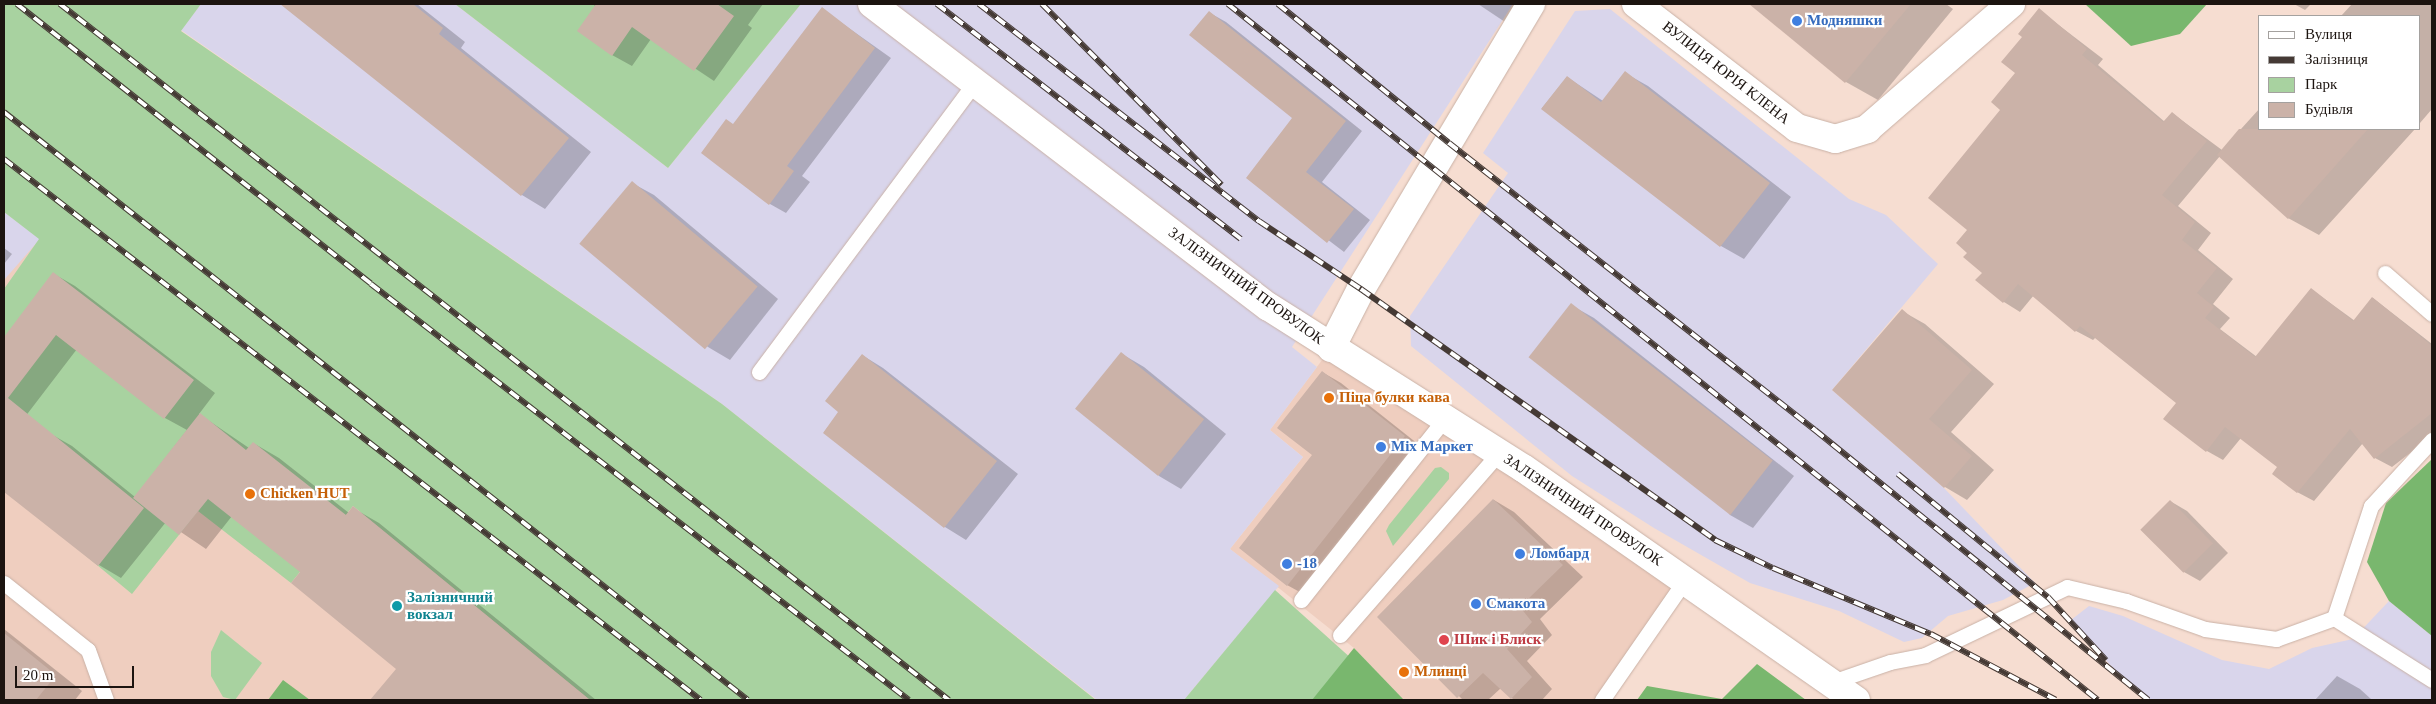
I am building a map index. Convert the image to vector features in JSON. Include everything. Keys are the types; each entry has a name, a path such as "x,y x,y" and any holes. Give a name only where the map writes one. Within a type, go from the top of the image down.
{"street":[{"name":"ЗАЛІЗНИЧНИЙ ПРОВУЛОК","path":"872,4 1269,306 1331,348 1499,453 1856,700"},
{"path":"1331,348 1360,289 1531,4"},
{"name":"ВУЛИЦЯ ЮРІЯ КЛЕНА","path":"1636,4 1797,128 1835,139 1867,129 2010,4"}],"lane":[{"path":"759,372 975,82"},
{"path":"2385,273 2432,314"},
{"path":"1301,600 1445,418"},
{"path":"2334,618 2371,506 2432,440"},
{"path":"1340,635 1499,453"},
{"path":"1602,700 1685,580"},
{"path":"4,583 88,650 106,700"},
{"path":"1832,682 1890,662 1925,655 2068,587 2126,601 2205,629 2276,639 2334,618"},
{"path":"2334,618 2432,680"}],"shaded area":[{"path":"201,4 455,4 668,168 801,4 1513,4 1292,347 1317,367 1270,430 1303,457 1230,549 1279,586 1184,700 1097,700 722,404 181,30"},
{"path":"1610,9 1849,199 1886,215 1938,264 1832,390 1944,488 2035,583 2003,600 1948,616 1922,638 1904,642 1839,611 1750,583 1654,528 1572,476 1411,346 1410,316 1508,173 1483,153 1575,11"},
{"path":"4,212 40,239 4,280"},
{"path":"46,230 633,700 4,700 4,278"},
{"path":"1331,348 1685,580 1602,700 1404,700 1354,648 1230,549 1303,457 1270,430"},
{"path":"2389,601 2432,636 2432,700 2148,700 2124,681 2071,620 2089,606 2123,616 2222,660 2269,669 2312,648 2353,639"}],"green space":[{"path":"4,4 201,4 181,31 722,404 1096,700 590,700 353,506 291,583 198,511 132,594 4,488 4,289 39,239 4,212"},
{"path":"455,4 801,4 668,168"},
{"path":"2085,4 2207,4 2180,34 2131,46"},
{"path":"2432,459 2432,636 2389,601 2367,562 2386,503"},
{"path":"1441,467 1449,473 1449,479 1393,546 1386,531 1389,525 1435,468"},
{"path":"1275,590 1372,677 1361,700 1184,700"},
{"path":"221,630 262,663 235,700 223,697 211,676 211,652"},
{"path":"1354,648 1404,700 1312,700"},
{"path":"1757,664 1806,700 1637,700 1647,686 1722,699"},
{"path":"283,680 310,700 268,700"}],"building":[{"path":"280,4 413,4 443,28 439,34 569,138 521,196"},
{"path":"596,4 717,4 734,16 694,71 632,27 612,56 577,31"},
{"path":"1749,4 1911,4 1845,83"},
{"path":"822,7 875,48 787,166 794,171 769,205 701,153 726,119 733,124"},
{"path":"2039,8 2087,49 2082,55 2163,122 2172,112 2207,141 2162,195 2195,222 2182,240 2217,268 2197,293 2214,307 2205,318 2255,357 2311,288 2353,321 2372,297 2432,346 2432,413 2374,459 2350,429 2297,493 2272,474 2277,467 2225,427 2206,452 2163,419 2176,403 2080,326 2075,332 2018,284 2003,303 1975,280 1982,273 1963,257 1967,253 1956,243 1967,230 1928,198 2000,110 1991,102 2015,73 2001,62 2022,37 2018,34"},
{"path":"1209,11 1346,121 1306,172 1354,209 1327,243 1246,178 1292,118 1189,35"},
{"path":"1625,71 1770,183 1720,247 1541,109 1567,76 1601,102"},
{"path":"2239,129 2367,130 2288,219 2217,155"},
{"path":"632,181 758,286 705,349 579,244"},
{"path":"53,272 194,380 164,419 56,335 8,398 144,508 98,566 4,492 4,337"},
{"path":"1571,303 1773,461 1730,515 1529,357"},
{"path":"1902,309 1972,370 1929,419 1972,456 1944,488 1832,390"},
{"path":"1121,352 1204,419 1158,476 1075,409"},
{"path":"862,354 997,461 944,528 823,433 838,412 825,401"},
{"path":"1322,371 1405,436 1287,586 1239,548 1312,455 1277,428"},
{"name":"Залізничний вокзал","path":"200,413 246,450 253,442 346,515 353,506 590,700 370,700 396,669 291,583 300,572 208,499 179,535 133,498"},
{"path":"1493,499 1563,565 1520,607 1532,622 1507,649 1532,677 1511,699 1483,673 1457,698 1377,617"},
{"path":"2170,500 2213,543 2183,573 2140,530"},
{"path":"4,633 56,675 36,700 4,700"}],"railway":[{"path":"17,4 371,284 909,700"},
{"path":"60,4 949,700"},
{"path":"937,4 1241,239"},
{"path":"979,4 1259,221 1361,289 1715,540 1773,568 1931,634 2056,700"},
{"path":"1042,4 1222,185"},
{"path":"1228,4 2098,700"},
{"path":"1278,4 1449,143 1815,430 2148,700"},
{"path":"4,112 748,700"},
{"path":"4,159 701,700"},
{"path":"1898,474 2048,597 2106,660"}],"place":[{"name":"Модняшки","path":"1797,21"},
{"name":"Піца булки кава","path":"1329,398"},
{"name":"Mix Маркет","path":"1381,447"},
{"name":"Chicken HUT","path":"250,494"},
{"name":"Ломбард","path":"1520,554"},
{"name":"-18","path":"1287,564"},
{"name":"Смакота","path":"1476,604"},
{"name":"Залізничний вокзал","path":"397,606"},
{"name":"Шик і Блиск","path":"1444,640"},
{"name":"Млинці","path":"1404,672"}]}
